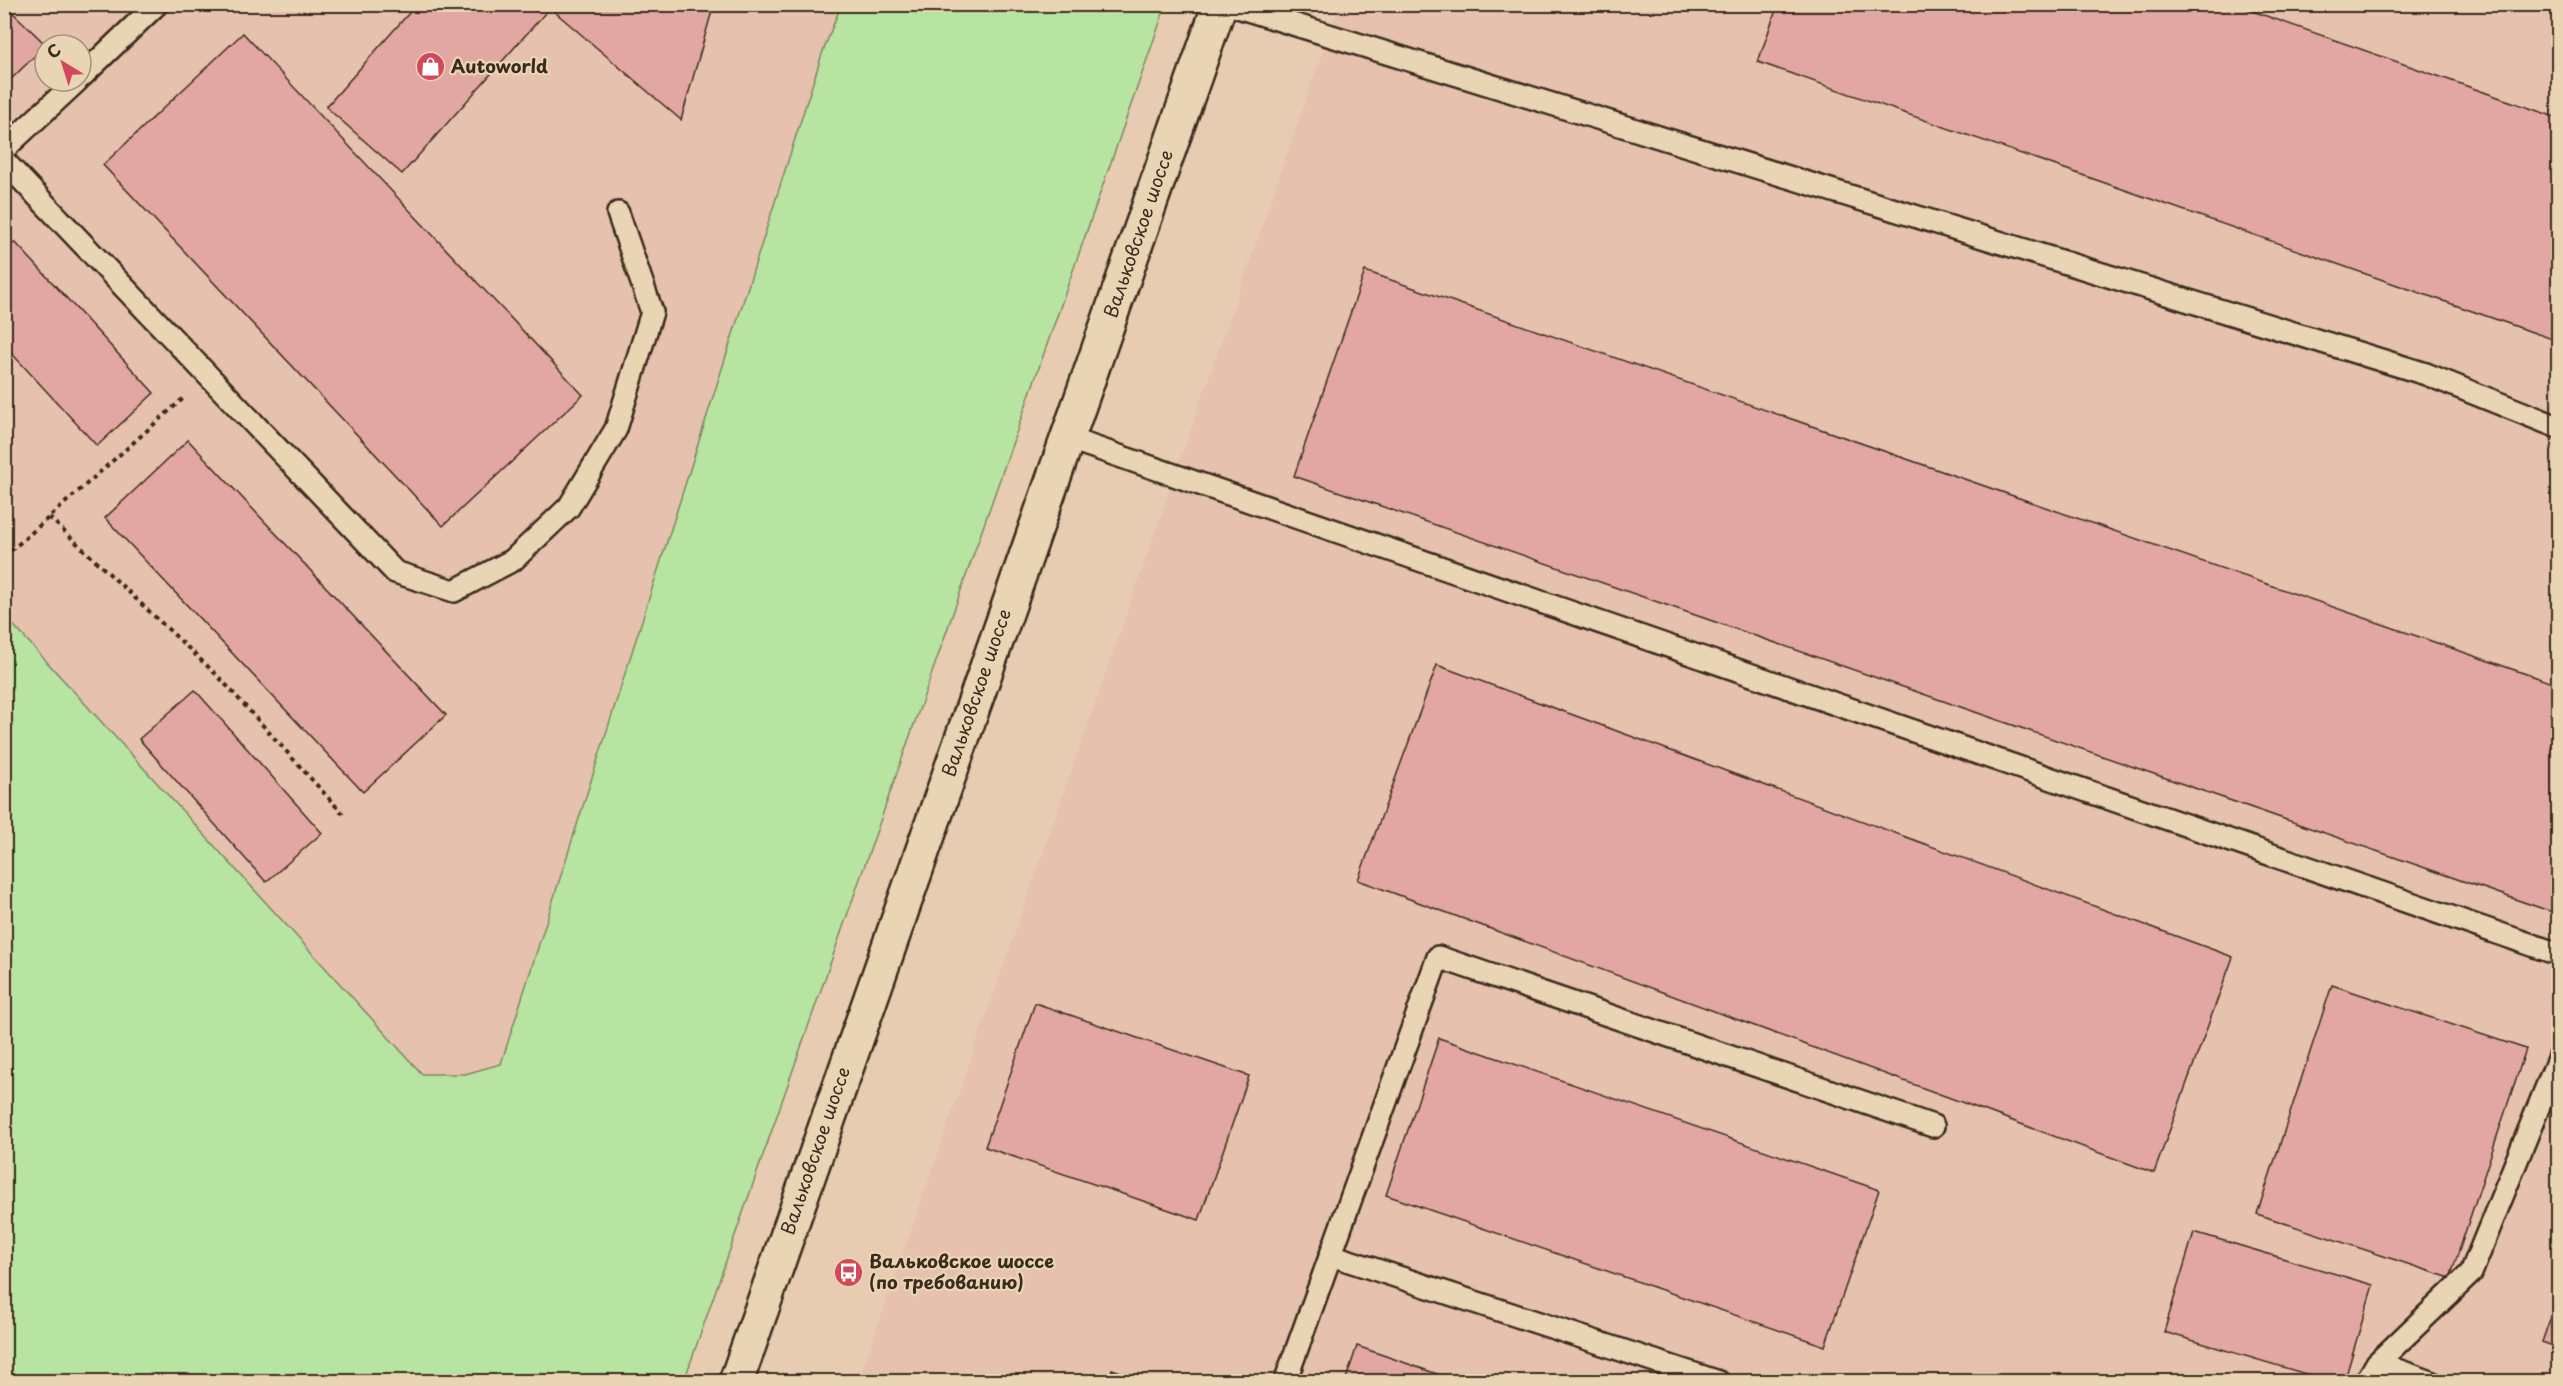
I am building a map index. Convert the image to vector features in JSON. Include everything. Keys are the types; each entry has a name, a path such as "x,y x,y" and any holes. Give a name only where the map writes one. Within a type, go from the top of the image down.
{"main road":[{"name":"Вальковское шоссе","path":"735,1382 1220,4"}],"lane":[{"path":"93,65 157,4"},
{"path":"1228,4 2426,374 2559,427"},
{"path":"4,150 64,93"},
{"path":"4,161 395,572 454,591 513,560 569,507 616,429 652,312 618,213"},
{"path":"1067,438 2559,954"},
{"path":"1286,1382 1438,957 1933,1125"},
{"path":"2366,1382 2377,1363 2471,1273 2558,1059"},
{"path":"1331,1255 1719,1382"},
{"path":"2377,1363 2431,1382"}],"path":[{"path":"4,557 210,375"},
{"path":"49,517 218,676 343,814"}],"shaded area":[{"path":"4,5 942,5 521,1193 5,667"},
{"path":"1339,5 2558,5 2558,1381 858,1382"}],"green space":[{"path":"841,5 1166,5 684,1381 5,1381 5,616 422,1074 465,1074 501,1064 822,54"}],"building":[{"path":"4,4 34,33 33,58 4,86"},
{"name":"Autoworld","path":"417,4 540,4 547,11 402,174 326,107"},
{"path":"550,4 714,4 681,120 548,6"},
{"path":"1778,4 2232,4 2558,118 2558,341 1758,62"},
{"path":"243,33 583,395 443,526 103,165"},
{"path":"15,242 154,393 97,446 4,345 4,252"},
{"path":"1365,271 2558,685 2558,914 1294,476"},
{"path":"188,440 446,715 363,792 105,518"},
{"path":"1437,665 2233,957 2154,1173 1358,880"},
{"path":"195,690 322,833 266,882 139,739"},
{"path":"2332,985 2526,1049 2450,1278 2257,1214"},
{"path":"1035,1003 1249,1076 1199,1220 985,1147"},
{"path":"1439,1038 1879,1190 1825,1346 1386,1195"},
{"path":"2194,1232 2373,1285 2344,1382 2333,1382 2164,1332"},
{"path":"2558,1296 2558,1348 2542,1342"},
{"path":"1357,1346 1460,1382 1345,1382"},
{"path":"1112,1369 1148,1382 1108,1382"}],"place":[{"name":"Autoworld","path":"430,67"},
{"name":"Вальковское шоссе (по требованию)","path":"848,1272"}]}
